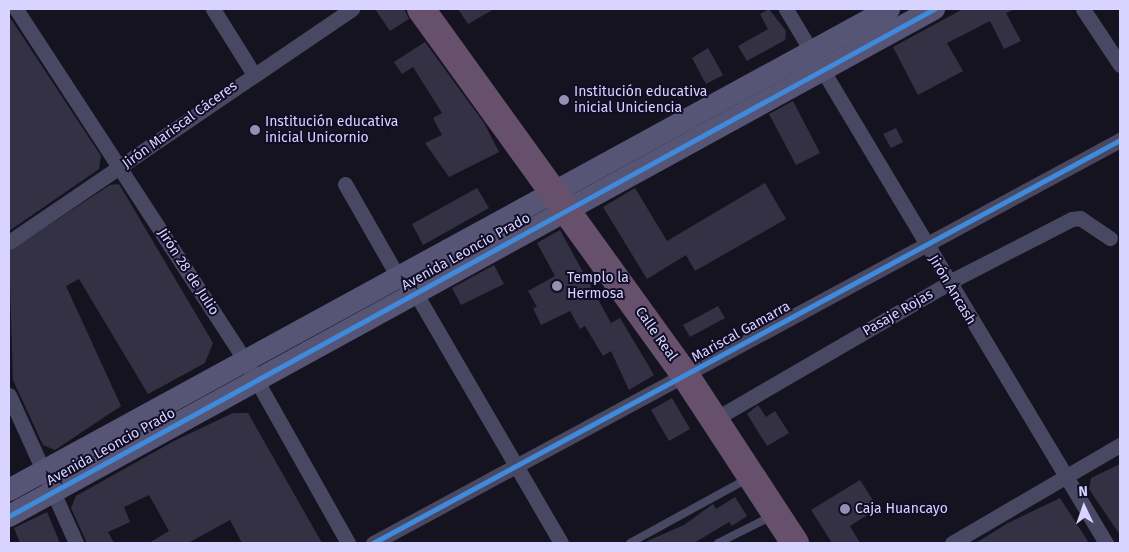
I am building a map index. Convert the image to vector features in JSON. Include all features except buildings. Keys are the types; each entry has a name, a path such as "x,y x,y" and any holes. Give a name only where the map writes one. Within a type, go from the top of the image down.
{"highway":[{"name":"Calle Real","path":"421,9 562,199 753,475 775,514 795,543"}],"street":[{"name":"Jirón 28 de Julio","path":"16,9 251,370 348,543"},
{"path":"212,9 253,72"},
{"name":"Jirón Mariscal Cáceres","path":"9,242 120,169 253,72 352,9"},
{"name":"Jirón Ancash","path":"786,9 924,244 1106,543"},
{"name":"Avenida Leoncio Prado","path":"816,62 889,9"},
{"name":"Avenida Leoncio Prado","path":"9,516 251,370 398,277 562,199 816,62 934,9"},
{"path":"1083,9 1120,65"},
{"name":"Mariscal Gamarra","path":"373,543 518,467 924,244 1120,140"},
{"path":"345,184 398,277 415,292 561,543"},
{"name":"Avenida Leoncio Prado","path":"9,490 251,370 415,292 562,199"},
{"name":"Pasaje Rojas","path":"715,419 948,284 1072,219 1080,218 1110,238"},
{"path":"9,395 51,492 76,543"},
{"path":"952,543 1120,445"}],"lane":[{"path":"636,542 753,475"},
{"path":"718,543 775,514"}],"cycle path":[{"path":"9,516 934,9"},
{"path":"373,543 1120,140"}],"place":[{"name":"Institución educativa inicial Uniciencia","path":"564,100"},
{"name":"Institución educativa inicial Unicornio","path":"255,130"},
{"name":"Templo la Hermosa","path":"557,286"},
{"name":"Caja Huancayo","path":"845,509"}]}
